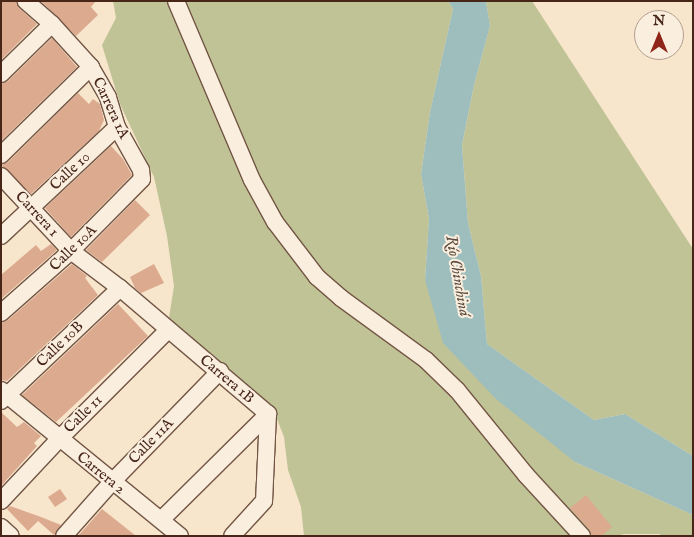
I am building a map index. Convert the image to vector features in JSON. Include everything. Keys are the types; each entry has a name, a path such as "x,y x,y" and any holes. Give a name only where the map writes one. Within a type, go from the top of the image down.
{"street":[{"name":"Carrera 1A","path":"26,1 52,24 91,67 108,97 117,126 141,170 142,179"},
{"path":"176,1 252,180 275,222 317,277 341,298 426,360 457,390 526,475 582,536"},
{"path":"1,74 52,24"},
{"path":"1,155 91,67"},
{"name":"Calle 10","path":"1,236 117,126"},
{"name":"Carrera 1","path":"1,176 71,251 120,288"},
{"name":"Calle 10A","path":"1,313 71,251 142,179"},
{"name":"Carrera 1B","path":"120,288 168,330 220,371 268,414 264,501 232,536"},
{"name":"Calle 10B","path":"3,395 120,288"},
{"name":"Calle 11","path":"1,501 59,439 168,330"},
{"name":"Calle 11A","path":"64,536 112,482 220,371"},
{"name":"Carrera 2","path":"3,395 112,482 168,530"},
{"path":"168,530 268,414"},
{"path":"1,527 11,536"}],"green space":[{"path":"113,1 448,1 453,9 430,112 421,174 429,219 425,280 575,462 693,515 693,536 624,534 617,536 304,536 301,507 288,470 284,437 272,406 168,324 174,286 167,236 154,177 120,104 102,45 116,18"},
{"path":"486,1 532,1 693,249 693,456 625,414 594,420 487,344 481,276 468,223 462,145 474,85 490,26"}],"water":[{"name":"Río Chinchiná","path":"448,1 486,1 490,26 474,85 462,145 468,223 481,276 487,344 594,420 625,414 693,456 693,515 575,462 496,399 443,343 425,280 429,219 421,174 430,112 453,9"}],"building":[{"path":"1,1 16,1 19,8 37,24 1,60"},
{"path":"41,1 96,1 91,7 98,15 76,36"},
{"path":"52,38 77,67 1,141 1,84 8,81"},
{"path":"78,93 89,104 93,99 100,104 104,120 99,131 31,194 1,165 8,162"},
{"path":"111,146 123,159 132,175 71,237 45,208"},
{"path":"135,200 150,215 102,262 86,250"},
{"path":"51,244 57,250 1,299 1,275 36,245 41,251"},
{"path":"72,264 87,276 85,278 98,295 7,381 1,380 1,323 8,320"},
{"path":"154,264 164,283 141,293 135,288 130,277"},
{"path":"118,304 148,336 56,422 22,395"},
{"path":"1,412 17,427 24,422 41,436 34,443 37,446 1,486"},
{"path":"60,489 67,499 55,507 48,497"},
{"path":"586,495 612,527 601,536 592,536 589,529 570,508"},
{"path":"10,506 61,525 54,535 38,521 28,531 7,509"},
{"path":"102,509 136,536 78,536"}]}
